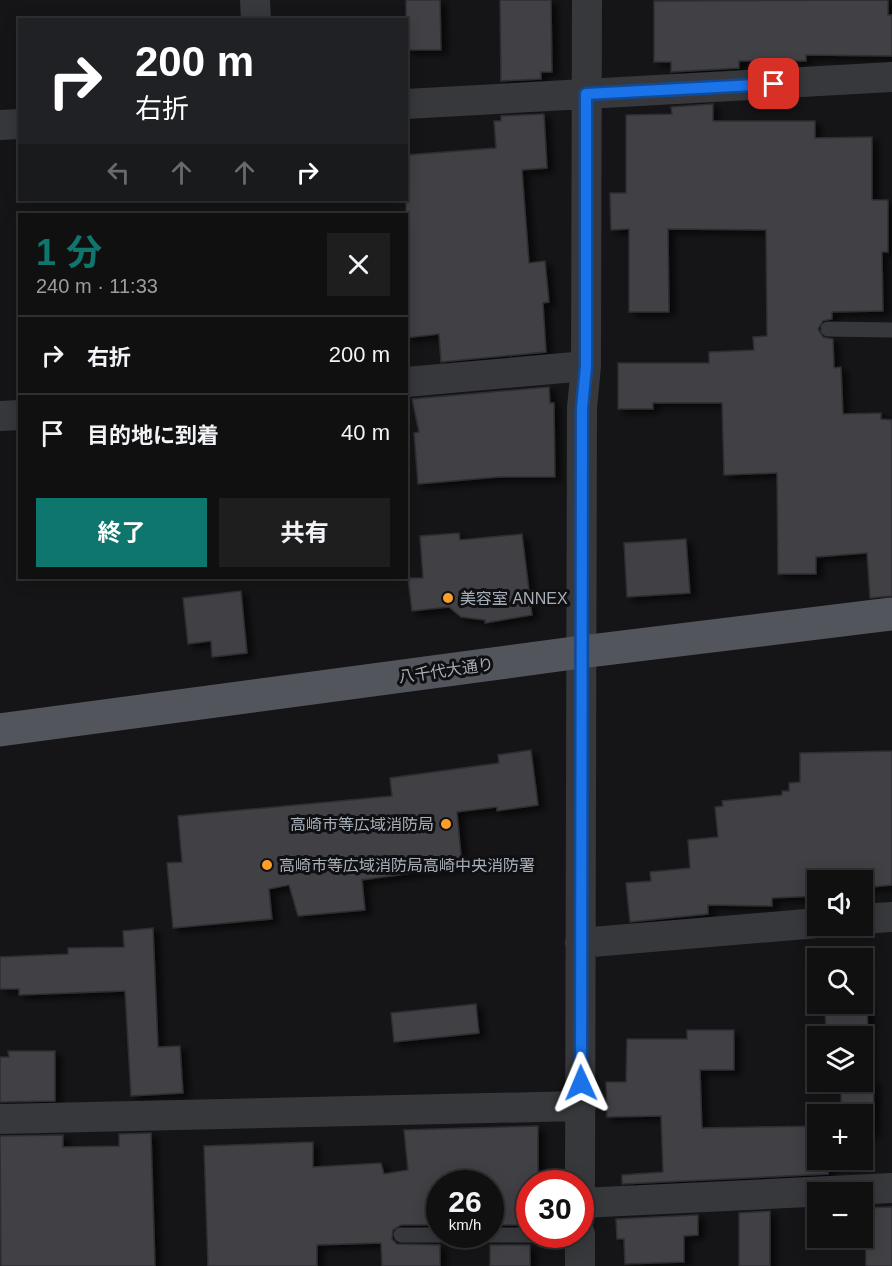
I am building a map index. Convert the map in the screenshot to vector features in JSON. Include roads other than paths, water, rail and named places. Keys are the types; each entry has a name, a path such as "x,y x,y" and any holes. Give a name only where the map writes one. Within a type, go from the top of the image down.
{"main road":[{"name":"八千代大通り","path":"0,730 581,652 892,614"}],"street":[{"path":"255,0 256,18"},
{"path":"580,1170 582,408 586,366 587,0"},
{"path":"408,104 892,77"},
{"path":"0,125 18,124"},
{"path":"408,382 586,366"},
{"path":"0,416 18,415"},
{"path":"873,918 892,917"},
{"path":"580,943 807,924"},
{"path":"0,1119 581,1106"},
{"path":"594,1202 892,1188"},
{"path":"580,1248 580,1266"}],"lane":[{"path":"828,329 892,330"},
{"path":"401,1236 516,1235"}],"place":[{"name":"美容室 ANNEX","path":"448,598"},
{"name":"高崎市等広域消防局","path":"446,824"},
{"name":"高崎市等広域消防局高崎中央消防署","path":"267,865"}]}
